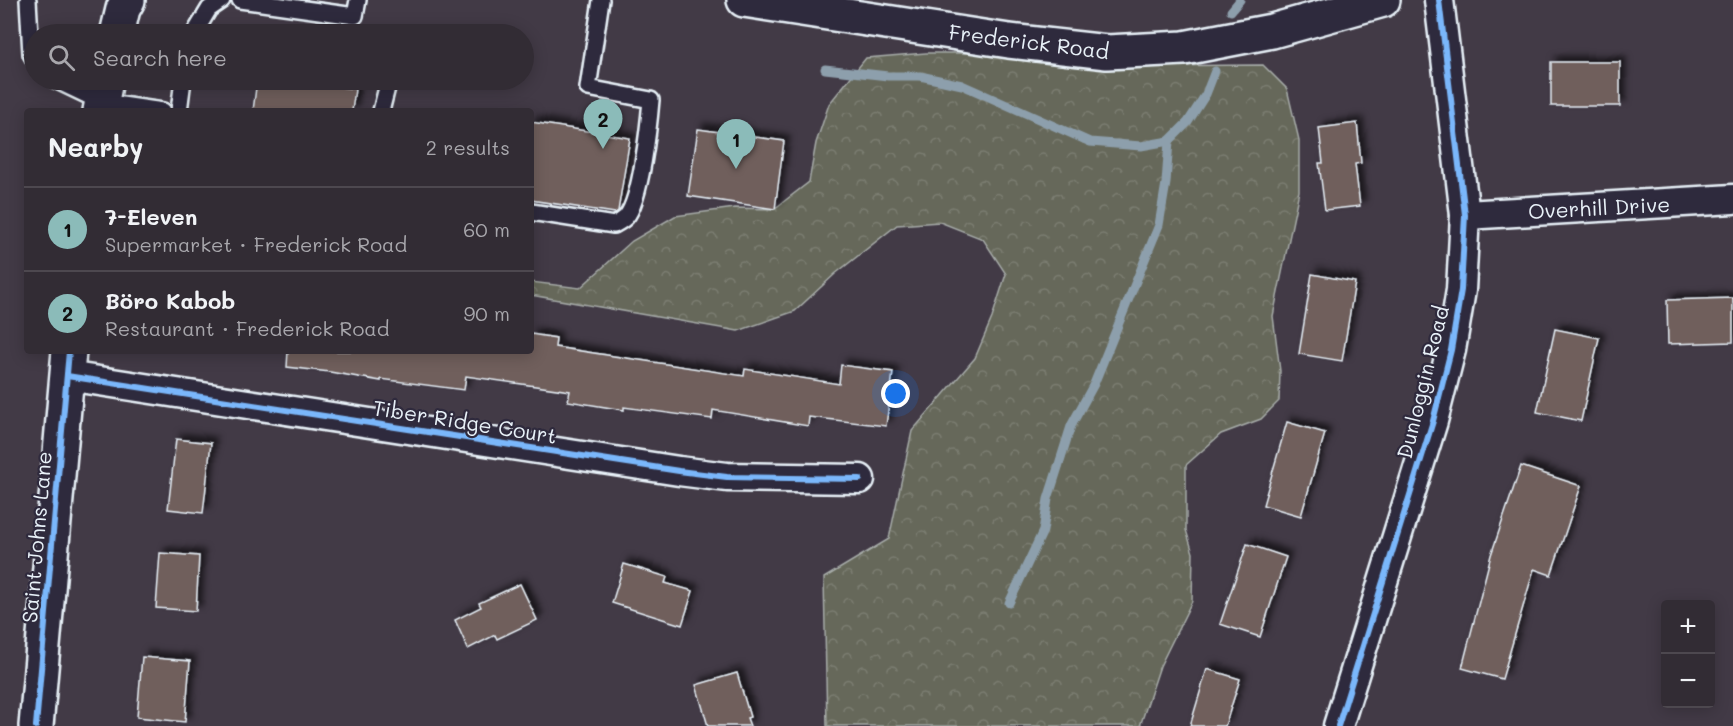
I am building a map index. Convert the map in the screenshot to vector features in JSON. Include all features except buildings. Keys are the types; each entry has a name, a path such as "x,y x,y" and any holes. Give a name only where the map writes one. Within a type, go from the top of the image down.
{"main road":[{"path":"119,24 128,0"},
{"name":"Frederick Road","path":"766,2 853,8 1009,41 1107,52 1184,48 1272,31 1383,0"},
{"name":"Saint Johns Lane","path":"36,726 68,364"}],"street":[{"name":"Dunloggin Road","path":"1338,726 1433,421 1451,350 1461,290 1465,215 1439,0"},
{"name":"Overhill Drive","path":"1465,215 1733,199"},
{"name":"Tiber Ridge Court","path":"68,364 670,470 727,477 860,479"}],"lane":[{"path":"28,0 29,24"},
{"path":"200,24 209,9 222,0"},
{"path":"240,0 355,15 358,0"},
{"path":"534,212 614,225 626,217 637,192 648,135 651,100 588,88 601,0"},
{"path":"81,90 102,98 149,108"},
{"path":"179,108 182,90"},
{"path":"382,108 386,90"}],"green space":[{"path":"926,53 974,53 1033,61 1126,66 1263,65 1287,89 1299,140 1299,191 1273,316 1280,371 1279,401 1261,419 1221,434 1186,465 1186,530 1193,553 1192,601 1160,666 1140,726 827,726 824,578 889,539 912,431 975,358 992,318 1006,274 983,239 940,222 897,225 835,274 795,311 738,331 534,296 534,282 580,288 632,241 675,216 735,208 774,209 809,182 816,143 829,104 866,58"}],"waterway":[{"path":"1231,11 1240,0"},
{"path":"825,69 888,76 920,76 962,85 1090,142 1141,146 1169,141 1188,122 1206,94 1215,71"},
{"path":"1009,603 1043,531 1048,499 1071,426 1094,384 1159,225 1166,183 1169,141"}],"cycle path":[{"path":"1338,726 1433,421 1451,350 1461,290 1465,215 1439,0"},
{"path":"36,726 69,354"},
{"path":"67,376 679,471 727,477 860,479"}],"place":[{"name":"Böro Kabob","path":"603,149"},
{"name":"7-Eleven","path":"736,169"}]}
